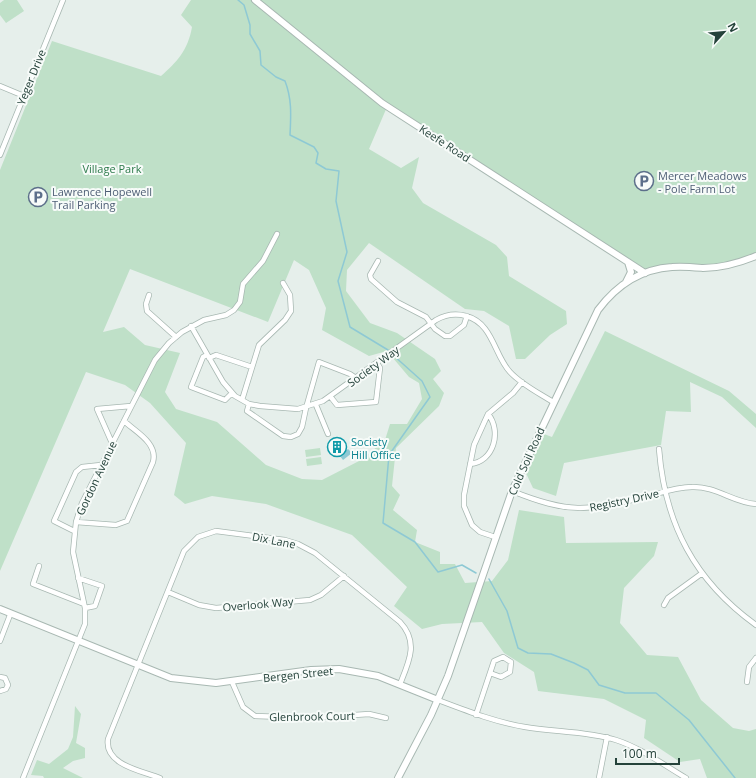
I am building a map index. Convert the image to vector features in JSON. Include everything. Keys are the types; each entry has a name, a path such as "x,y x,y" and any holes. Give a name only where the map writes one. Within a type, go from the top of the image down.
{"street":[{"name":"Yeger Drive","path":"0,155 63,0"},
{"name":"Keefe Road","path":"255,0 382,103 645,273"},
{"path":"0,86 24,96"},
{"name":"Gordon Avenue","path":"23,778 84,624 84,606 73,552 74,530 82,503 155,360 176,337 191,326 234,310 240,302 243,284 263,261 277,234"},
{"name":"Cold Soil Road","path":"398,778 438,700 449,674 512,491 594,318 609,296 626,283 645,273 674,267 703,268 726,266 756,256"},
{"path":"378,261 370,275 371,280 397,302 426,317 435,329 448,336 464,325 467,316 485,328 505,365 522,382 553,402"},
{"path":"626,283 631,272 628,262"},
{"path":"242,400 261,342 286,320 290,312 290,295 283,283"},
{"path":"149,295 146,304 147,311 176,337"},
{"name":"Society Way","path":"191,326 223,382 232,393 249,404 277,409 306,408 316,405 330,396 431,324 448,316 467,316"},
{"path":"232,393 225,400 191,387 203,357 216,355 252,367"},
{"path":"249,404 247,411 287,437 295,436 300,431 319,362 350,374 356,378"},
{"path":"330,396 337,405 376,402 380,368 377,363"},
{"path":"495,537 484,534 475,528 469,520 465,510 464,495 474,445 488,414 513,393 522,382"},
{"path":"316,405 328,434"},
{"path":"112,443 97,409 131,406"},
{"path":"470,464 479,462 490,452 494,444 493,422 488,414"},
{"path":"76,522 120,524 130,517 153,462 154,454 149,442 124,421"},
{"path":"659,449 666,491 678,532 701,574 728,603 756,625"},
{"path":"74,530 54,521 76,472 82,467 101,466"},
{"name":"Registry Drive","path":"512,491 552,506 584,509 606,506 666,491 690,487 706,487 722,492 747,504 756,504"},
{"name":"Dix Lane","path":"160,778 118,761 111,755 108,748 108,739 188,546 203,534 216,531 285,540 298,544 315,553 400,622 407,630 411,641 412,652 400,684"},
{"path":"39,566 34,584 84,606 95,606 102,586 78,578"},
{"path":"664,605 668,598 701,574"},
{"name":"Overlook Way","path":"168,592 199,605 222,608 310,600 321,595 344,576"},
{"name":"Bergen Street","path":"0,609 10,615 160,675 186,681 216,683 326,669 366,673 400,684 476,715 526,727 607,738 636,749 686,778"},
{"path":"0,641 10,615"},
{"path":"476,715 490,673 497,659 506,658 510,662 512,669 508,675 501,676 490,673"},
{"path":"747,682 749,667 756,658"},
{"path":"0,677 5,678 8,685 6,689 0,691"},
{"name":"Glenbrook Court","path":"232,682 243,707 255,716 311,718 369,714 386,718"},
{"path":"599,778 607,738"}],"green space":[{"path":"4,0 17,0 24,11 6,23 0,15 0,3"},
{"name":"Village Park","path":"191,0 756,0 756,256 736,263 682,266 645,273 387,107 369,149 401,168 419,157 412,188 423,203 496,245 507,257 509,276 566,311 567,324 550,335 525,359 516,359 509,326 484,311 465,309 369,243 347,270 346,291 370,323 397,333 435,359 441,371 433,379 444,393 439,406 396,448 392,486 400,495 393,510 417,530 415,542 440,552 440,564 455,564 465,583 492,581 508,560 519,510 564,517 566,543 658,542 654,556 624,588 620,623 647,655 678,657 701,700 733,728 749,731 756,729 756,778 707,778 700,759 680,762 644,738 646,720 604,699 538,691 534,672 504,653 482,622 442,624 422,629 394,606 407,587 352,535 266,504 212,496 185,504 174,495 186,443 150,403 125,385 86,372 0,571 0,170 52,41 161,76 181,55 188,42 192,27 181,15","holes":["294,260 309,270 326,308 322,330 369,356 387,351 409,377 419,383 422,399 407,424 390,424 385,440 361,460 322,480 302,479 266,465 217,422 176,409 165,392 180,353 145,345 124,327 103,332 130,269 268,322"]},
{"path":"605,331 729,391 756,414 756,428 722,397 690,382 691,412 666,411 661,445 564,463 556,496 533,488 525,471 544,434 552,437"},
{"path":"320,448 321,455 306,457 305,450"},
{"path":"321,457 322,464 307,466 306,459"},
{"path":"75,706 81,714 76,743 85,748 85,758 73,761 63,768 83,778 44,778 43,776 31,775 37,760 49,764 68,749 73,737"}],"water":[{"path":"348,449 352,453 343,460 340,456"}],"waterway":[{"path":"238,0 244,5 250,25 250,34 260,51 261,65 276,77 285,81 290,101 290,135 314,147 318,153 316,163 326,169 339,171 336,201 347,252 338,281 350,327 388,350"},
{"path":"393,355 422,381 430,397 389,455 383,523 415,542 438,572 462,565 476,573"},
{"path":"489,579 507,611 518,648 528,653 551,654 574,663 588,670 599,685 625,693 656,693 689,720 735,778"}],"place":[{"name":"Mercer Meadows - Pole Farm Lot","path":"644,181"},
{"name":"Lawrence Hopewell Trail Parking","path":"38,197"},
{"name":"Society Hill Office","path":"337,447"}]}
